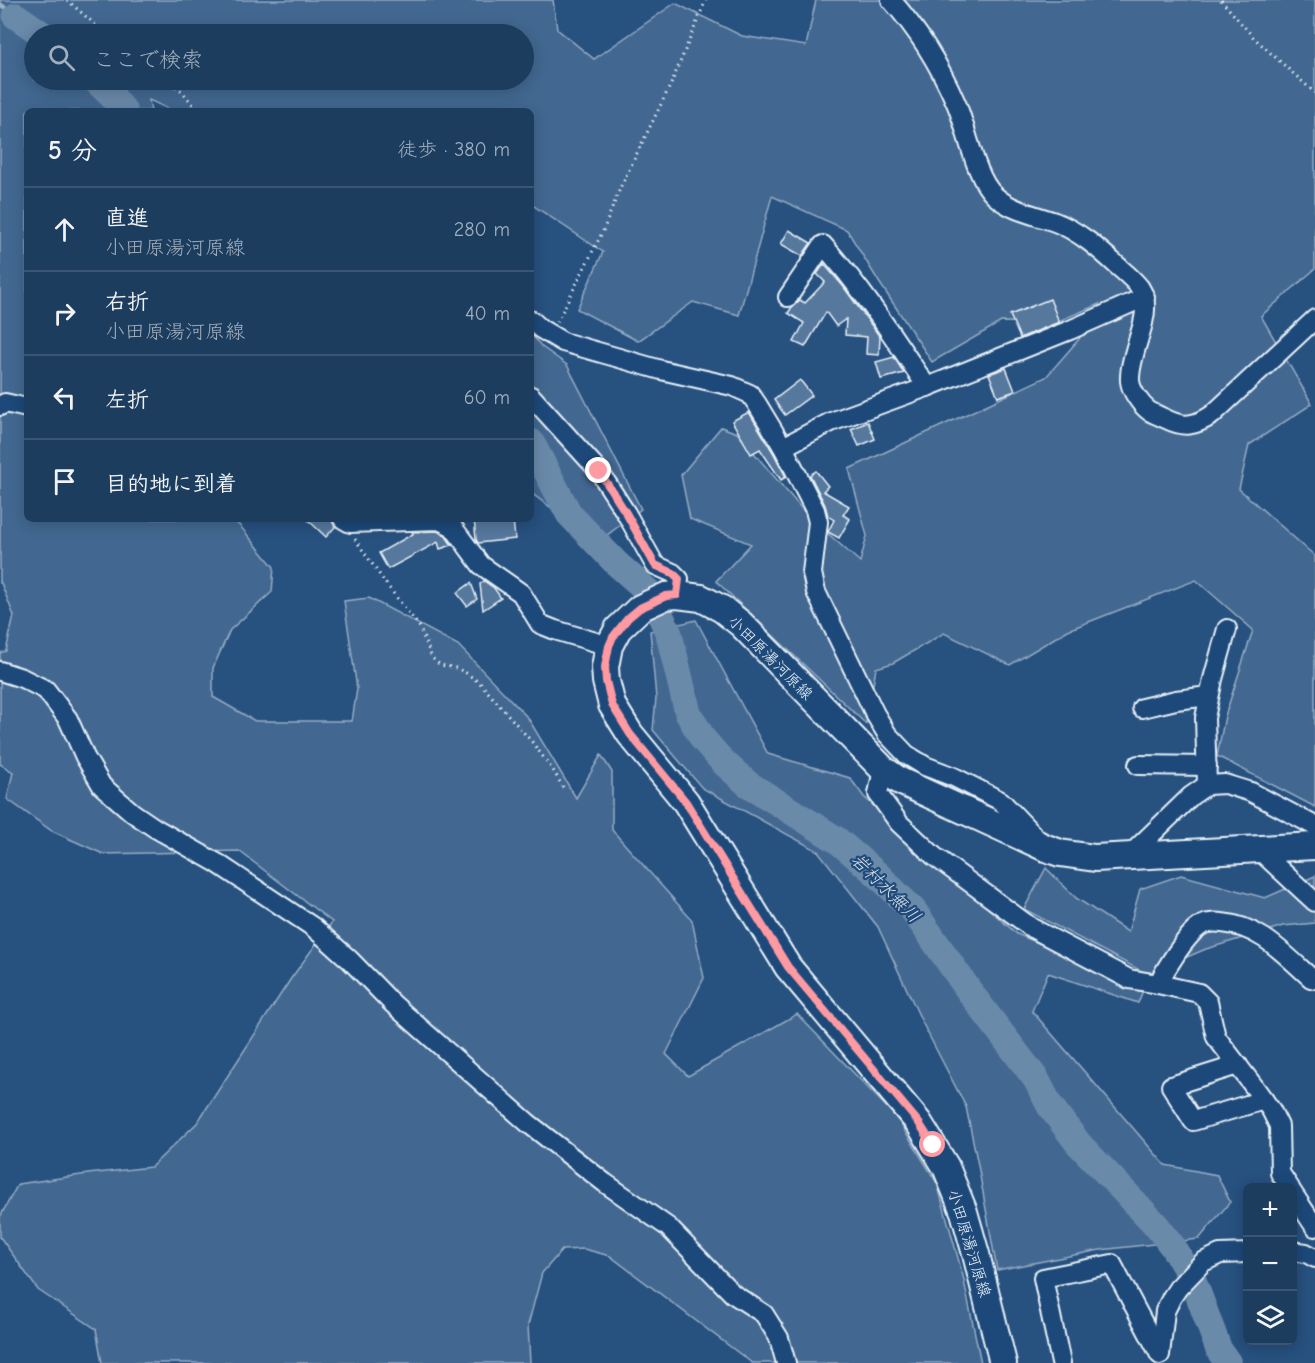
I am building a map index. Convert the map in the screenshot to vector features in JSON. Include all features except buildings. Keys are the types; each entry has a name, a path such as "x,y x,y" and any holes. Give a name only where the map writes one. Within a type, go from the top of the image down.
{"main road":[{"name":"小田原湯河原線","path":"1003,1363 964,1212 946,1167 919,1123 788,967 686,802 630,734 612,705 605,667 609,646 618,629 640,608 671,595 701,598 722,609 741,624 883,769 900,780 1060,853 1095,858 1315,846"}],"street":[{"path":"891,0 906,18 941,71 957,105 978,170 991,193 1007,206 1057,222 1078,233 1140,287 1146,312 1130,382 1137,398 1148,410 1170,421 1188,426 1201,422 1212,415 1315,319"},
{"path":"788,297 823,245 861,290 927,387"},
{"path":"783,447 831,422 927,387 1070,330 1144,297"},
{"path":"534,323 563,342 586,350 732,386 750,394 783,447 815,510 818,522 812,573 816,592 887,734 907,755 925,766 954,777 1001,801 1046,848"},
{"path":"534,399 599,471 655,565 673,573 679,579 671,595"},
{"path":"0,406 5,403 24,407"},
{"path":"443,522 452,526 481,565 521,593 540,624 609,646"},
{"path":"1207,784 1204,718 1227,629"},
{"path":"0,671 22,678 46,690 68,719 85,757 102,786 133,813 217,863 313,927 350,960 393,1004 528,1123 605,1183 668,1227 733,1294 764,1314 779,1338 786,1363"},
{"path":"1142,708 1176,700 1209,696"},
{"path":"1138,765 1207,766"},
{"path":"883,769 878,794 899,823 934,856 1032,928 1129,979 1199,993 1208,1002 1216,1036 1264,1100 1279,1126 1280,1173 1287,1183"},
{"path":"1128,856 1191,796 1207,784 1225,784 1251,792 1315,826"},
{"path":"1259,850 1315,902"},
{"path":"1158,984 1190,936 1200,926 1211,922 1229,923 1267,938 1311,978 1315,979"},
{"path":"1238,1065 1171,1086 1193,1121 1264,1100"},
{"path":"1297,1198 1315,1227"},
{"path":"1297,1251 1306,1252 1315,1258"},
{"path":"1160,1358 1166,1311 1178,1288 1203,1262 1220,1254 1243,1253"},
{"path":"1061,1363 1043,1278 1112,1264 1160,1358"}],"path":[{"path":"67,0 95,24"},
{"path":"550,335 603,231 621,186 671,84 706,0"},
{"path":"1221,0 1254,38 1315,93"},
{"path":"179,90 195,108"},
{"path":"347,522 351,532 386,584 419,626 432,658 440,665 456,668 480,683 532,742 564,789"}],"shaded area":[{"path":"0,0 553,0 557,29 594,59 675,3 742,36 806,46 816,0 1315,0 1315,269 1261,316 1312,404 1249,445 1239,489 1315,556 1315,807 1217,756 1225,716 1253,630 1196,580 1068,630 1010,665 944,633 893,663 876,668 866,724 716,581 751,544 690,519 681,475 721,427 737,433 807,515 860,562 867,536 849,469 1046,377 1079,339 1099,304 1054,323 1001,322 932,362 847,230 772,196 739,315 693,302 638,341 577,309 603,252 534,206 534,108 166,108 149,100 150,108 24,108 24,522 235,522 240,526 274,567 272,592 230,630 213,668 213,697 255,721 352,721 357,689 344,601 369,598 458,645 528,718 576,798 601,755 612,772 612,830 692,920 704,978 666,1054 688,1076 797,1014 897,1118 937,1183 963,1276 981,1363 752,1363 610,1256 584,1249 562,1250 542,1273 528,1325 530,1363 102,1363 96,1329 38,1290 0,1237 0,1217 18,1184 151,1167 197,1123 290,980 332,922 239,851 103,854 52,831 7,799 13,772 0,764 0,653 6,651 14,616 1,583"},
{"path":"534,338 542,347 567,365 641,509 598,542 534,495"},
{"path":"696,620 768,754 850,778 864,797 1017,934 1144,988 1138,1003 1048,973 1032,1011 1165,1165 1217,1175 1230,1202 1199,1239 1100,1250 997,1270 966,1107 922,1022 878,927 818,851 702,788 653,730 656,698 650,631"},
{"path":"1046,868 1076,898 1128,932 1140,889 1181,875 1265,898 1315,876 1315,923 1283,926 1206,949 1147,974 1024,909"}],"waterway":[{"name":"岩村水無川","path":"0,4 16,16"},
{"name":"岩村水無川","path":"16,16 28,24"},
{"name":"岩村水無川","path":"106,90 122,108"},
{"name":"岩村水無川","path":"534,448 569,514 616,563 651,594 669,634 688,713 703,739 723,762 748,784 837,840 878,875 913,910 972,995 1036,1079 1050,1106 1078,1143 1156,1225 1173,1247 1193,1280 1219,1350 1228,1363"}],"route":[{"path":"599,471 655,565 673,573 679,579 677,595 666,596 640,608 628,618 613,637 605,667 612,705 630,734 686,802 788,967 919,1123 933,1145"}]}
